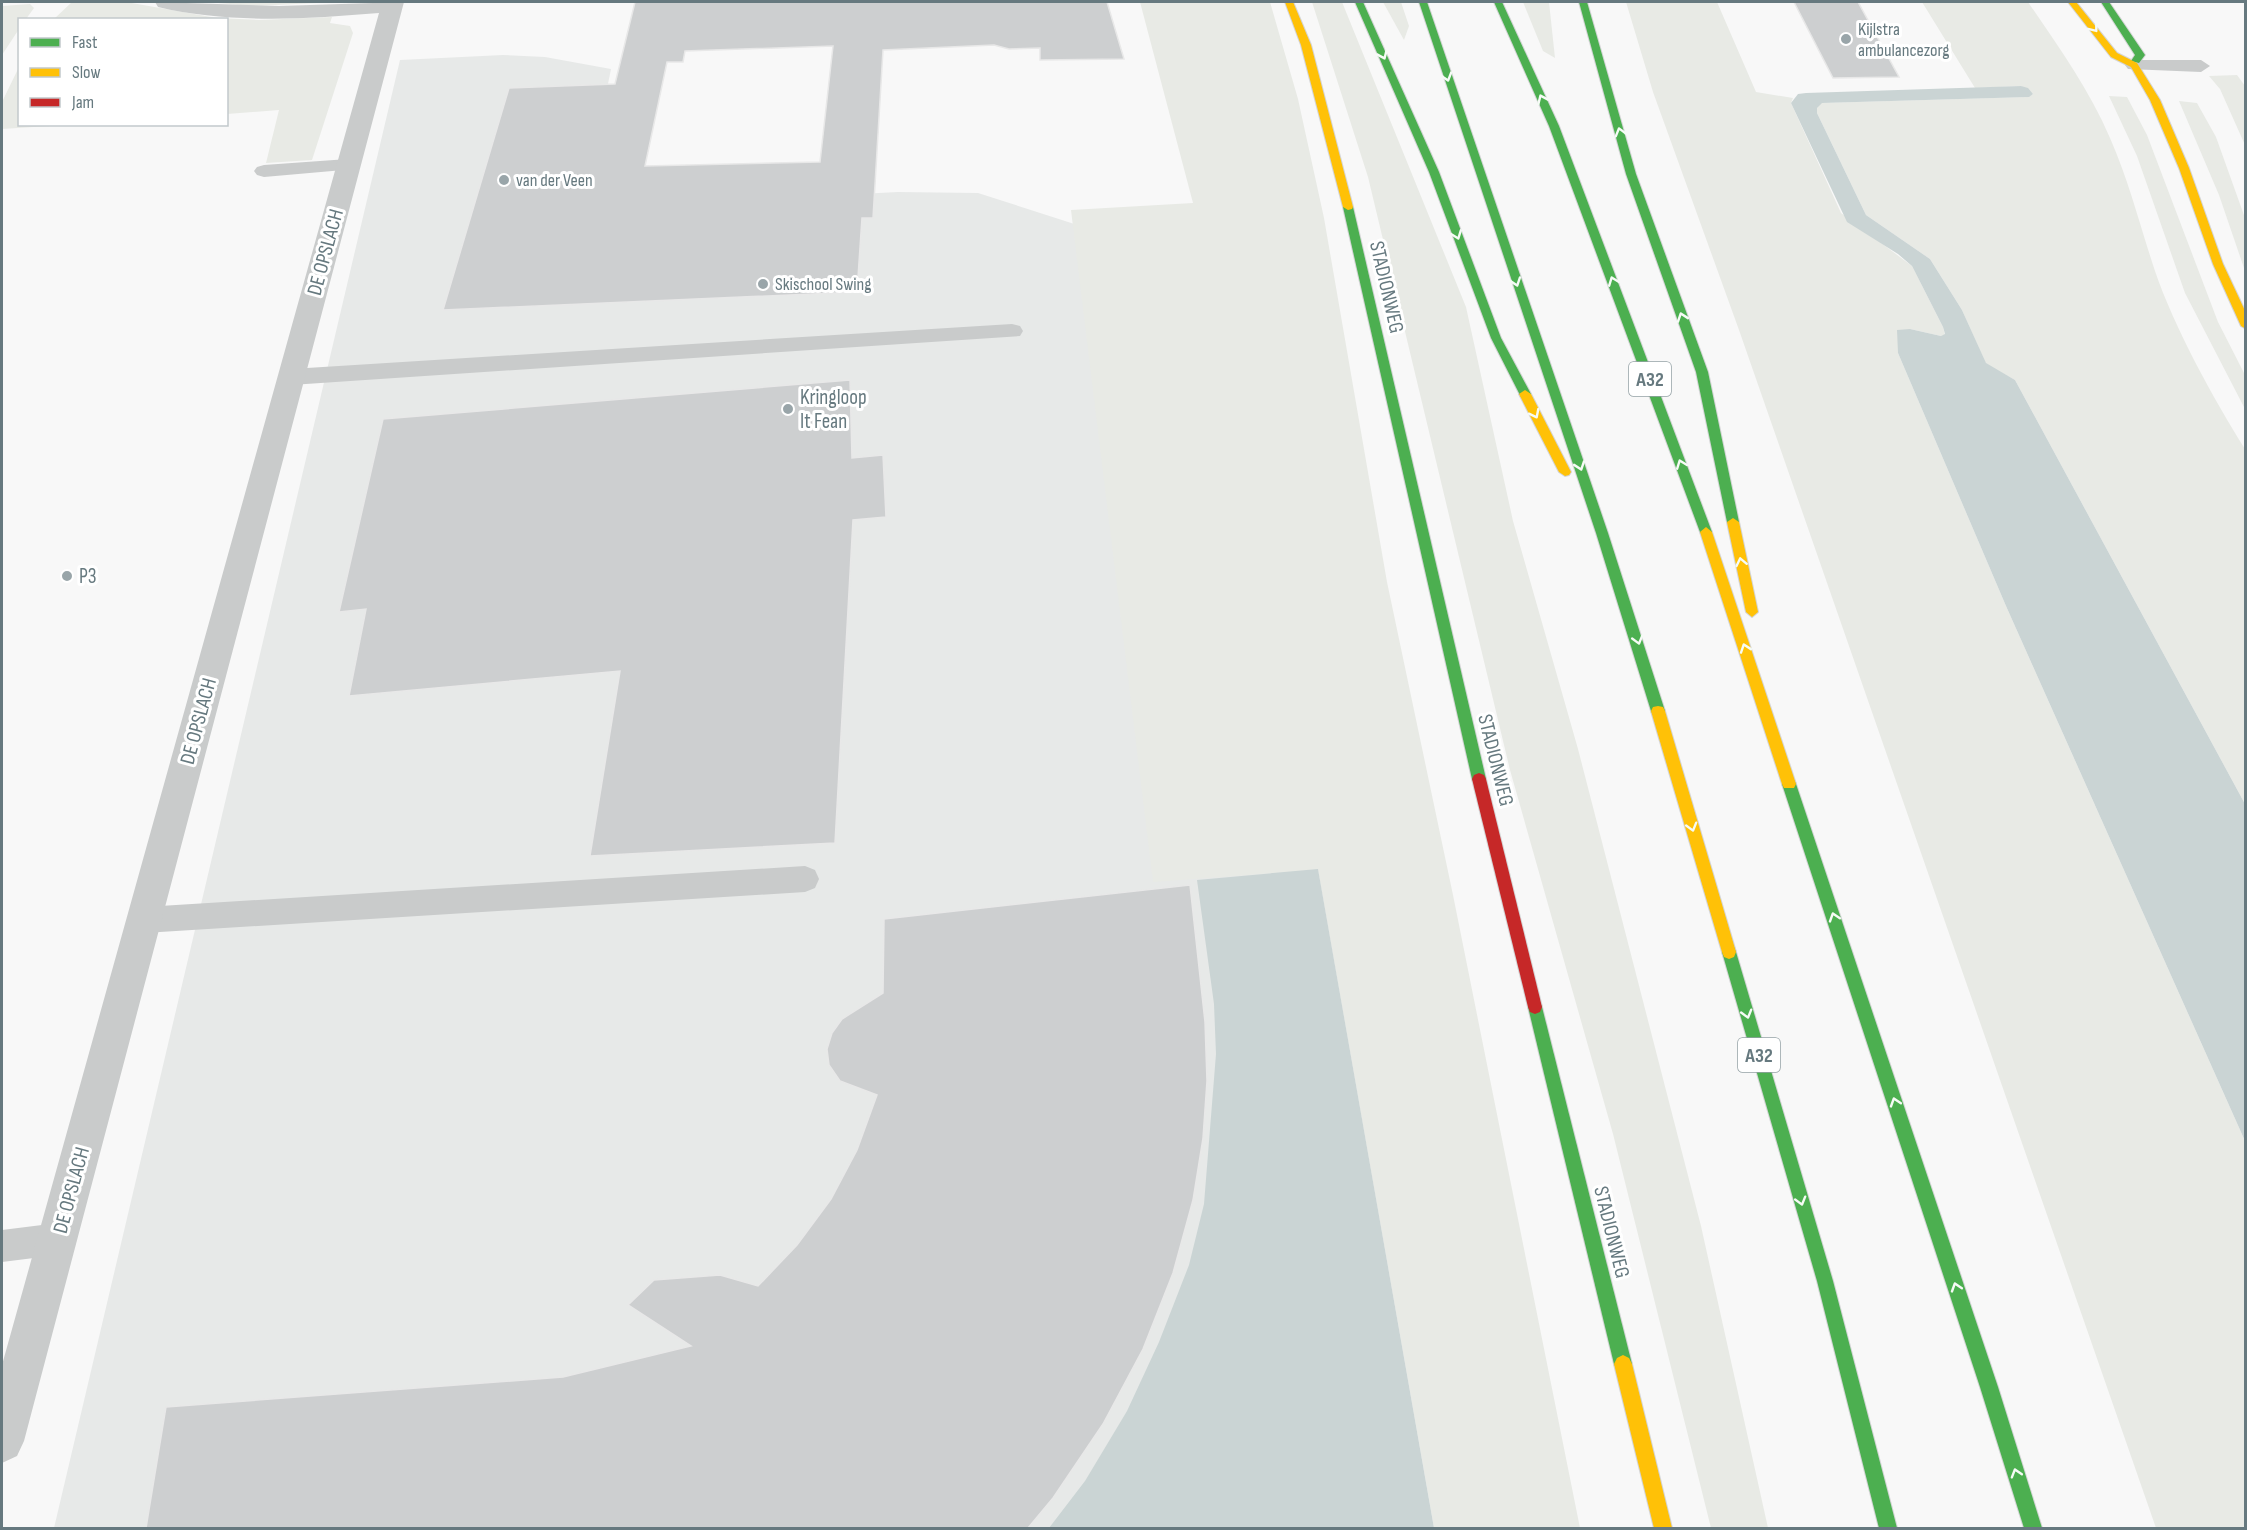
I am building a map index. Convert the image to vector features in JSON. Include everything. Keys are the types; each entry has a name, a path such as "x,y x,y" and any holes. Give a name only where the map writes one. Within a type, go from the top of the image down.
{"main road":[{"name":"STADIONWEG","path":"1289,2 1306,45 1334,146 1452,669 1663,1528"},
{"name":"A32","path":"1359,2 1434,172 1496,338 1621,584"},
{"name":"A32","path":"1423,2 1464,132 1621,584 1825,1281 1888,1528"},
{"name":"A32","path":"1498,2 1554,126 1694,498 1784,763 2034,1528"},
{"name":"A32","path":"1583,2 1631,174 1702,372 1755,625"},
{"path":"2072,2 2114,55 2134,65 2164,120 2218,264 2246,326"},
{"path":"2104,2 2140,55 2134,65"},
{"name":"A32","path":"1759,648 1784,763"}],"street":[{"path":"166,2 221,12 258,13 326,11 392,4"},
{"name":"DE OPSLACH","path":"2,1441 392,4"}],"lane":[{"path":"2134,65 2201,66"},
{"path":"264,171 348,165"},
{"path":"291,377 1012,331"},
{"path":"144,920 805,879"},
{"path":"2,1246 58,1239"}],"shaded area":[{"path":"72,2 126,2 217,18 55,18"},
{"path":"207,2 338,2 252,6"},
{"path":"1140,2 1270,2 1298,99 1324,218 1387,582 1453,895 1580,1528 1434,1528 1318,870 1153,882 1071,210 1193,203"},
{"path":"1312,2 1342,2 1466,307 1513,521 1578,749 1701,1226 1768,1528 1711,1528 1613,1134 1510,770 1368,177"},
{"path":"1383,2 1401,2 1409,26 1404,40"},
{"path":"1523,2 1549,2 1555,58 1543,51"},
{"path":"1626,2 1717,2 1756,92 1793,98 1791,103 1841,213 1912,266 1943,327 1945,335 1941,336 1910,329 1898,353 2006,606 2245,1141 2245,1528 2156,1528 1739,330 1653,92"},
{"path":"1922,2 2028,2 2072,68 2102,120 2123,171 2163,293 2207,385 2245,449 2245,804 2015,380 1986,364 1962,310 1930,259 1866,215 1817,113 1817,108 1821,103 2028,97 2033,94 2021,86 1975,88"},
{"path":"30,4 34,8 27,18 18,18 18,31 2,55 2,6"},
{"path":"332,17 330,23 350,26 353,33 312,160 266,163 279,110 228,114 228,19 259,20"},
{"path":"503,55 545,57 611,69 594,153 762,199 898,192 978,193 1121,239 1310,880 1243,1528 54,1528 400,60"},
{"path":"18,69 18,126 49,126 2,129 2,102"},
{"path":"2237,75 2245,86 2245,145 2220,89 2209,76"},
{"path":"2021,86 2028,88 2033,94 2029,97 1822,103 1817,108 1817,113 1866,215 1930,259 1962,310 1986,363 2015,380 2245,804 2245,1141 2006,606 1898,353 1897,330 1910,329 1941,336 1945,334 1943,327 1912,266 1898,254 1847,222 1791,103 1798,94 1806,93"},
{"path":"2109,96 2127,97 2147,135 2218,322 2245,375 2245,409 2185,293 2137,156"},
{"path":"2179,101 2197,103 2216,137 2245,218 2245,271 2219,195"},
{"path":"1318,869 1434,1528 1049,1528 1085,1481 1127,1411 1159,1342 1189,1265 1204,1204 1216,1054 1214,1004 1197,880"}],"building":[{"path":"635,2 1107,2 1124,59 1040,60 1040,48 1009,49 994,45 883,50 873,218 862,218 857,292 443,310 509,88 615,84","holes":["833,46 820,162 645,166 667,62 683,62 685,51"]},
{"name":"Kijlstra ambulancezorg","path":"1794,2 1858,2 1899,77 1833,78"},
{"path":"850,380 852,458 883,455 886,517 853,520 835,843 590,856 620,671 349,696 366,609 339,612 383,419"},
{"path":"1190,885 1205,1022 1207,1081 1203,1138 1193,1200 1173,1273 1143,1349 1103,1424 1053,1498 1028,1528 146,1528 166,1407 563,1377 691,1346 628,1305 654,1280 720,1275 758,1286 797,1245 831,1199 857,1150 877,1095 840,1081 829,1065 827,1049 832,1033 842,1019 883,993 884,919"}],"traffic: fast":[{"path":"1359,2 1434,172 1496,338 1525,394"},
{"path":"1423,2 1573,444 1658,711"},
{"path":"1498,2 1554,126 1706,532"},
{"path":"1583,2 1631,174 1702,372 1733,522"},
{"path":"2105,2 2140,55 2136,61"},
{"path":"1348,207 1479,779"},
{"path":"1789,784 1989,1387 2033,1528"},
{"path":"1729,952 1825,1281 1888,1528"},
{"path":"1535,1007 1623,1364"}],"traffic: slow":[{"path":"1289,2 1306,45 1348,207"},
{"path":"2072,2 2114,55 2134,65 2155,100 2184,168 2218,264 2246,326"},
{"path":"1525,394 1565,472"},
{"path":"1733,522 1752,612"},
{"path":"1706,532 1789,784"},
{"path":"1658,711 1729,952"},
{"path":"1623,1364 1663,1528"}],"traffic: jam":[{"path":"1479,779 1535,1007"}],"place":[{"name":"Kijlstra ambulancezorg","path":"1846,39"},
{"name":"van der Veen","path":"504,180"},
{"name":"Skischool Swing","path":"763,284"},
{"name":"Kringloop It Fean","path":"788,409"},
{"name":"P3","path":"67,576"}]}
